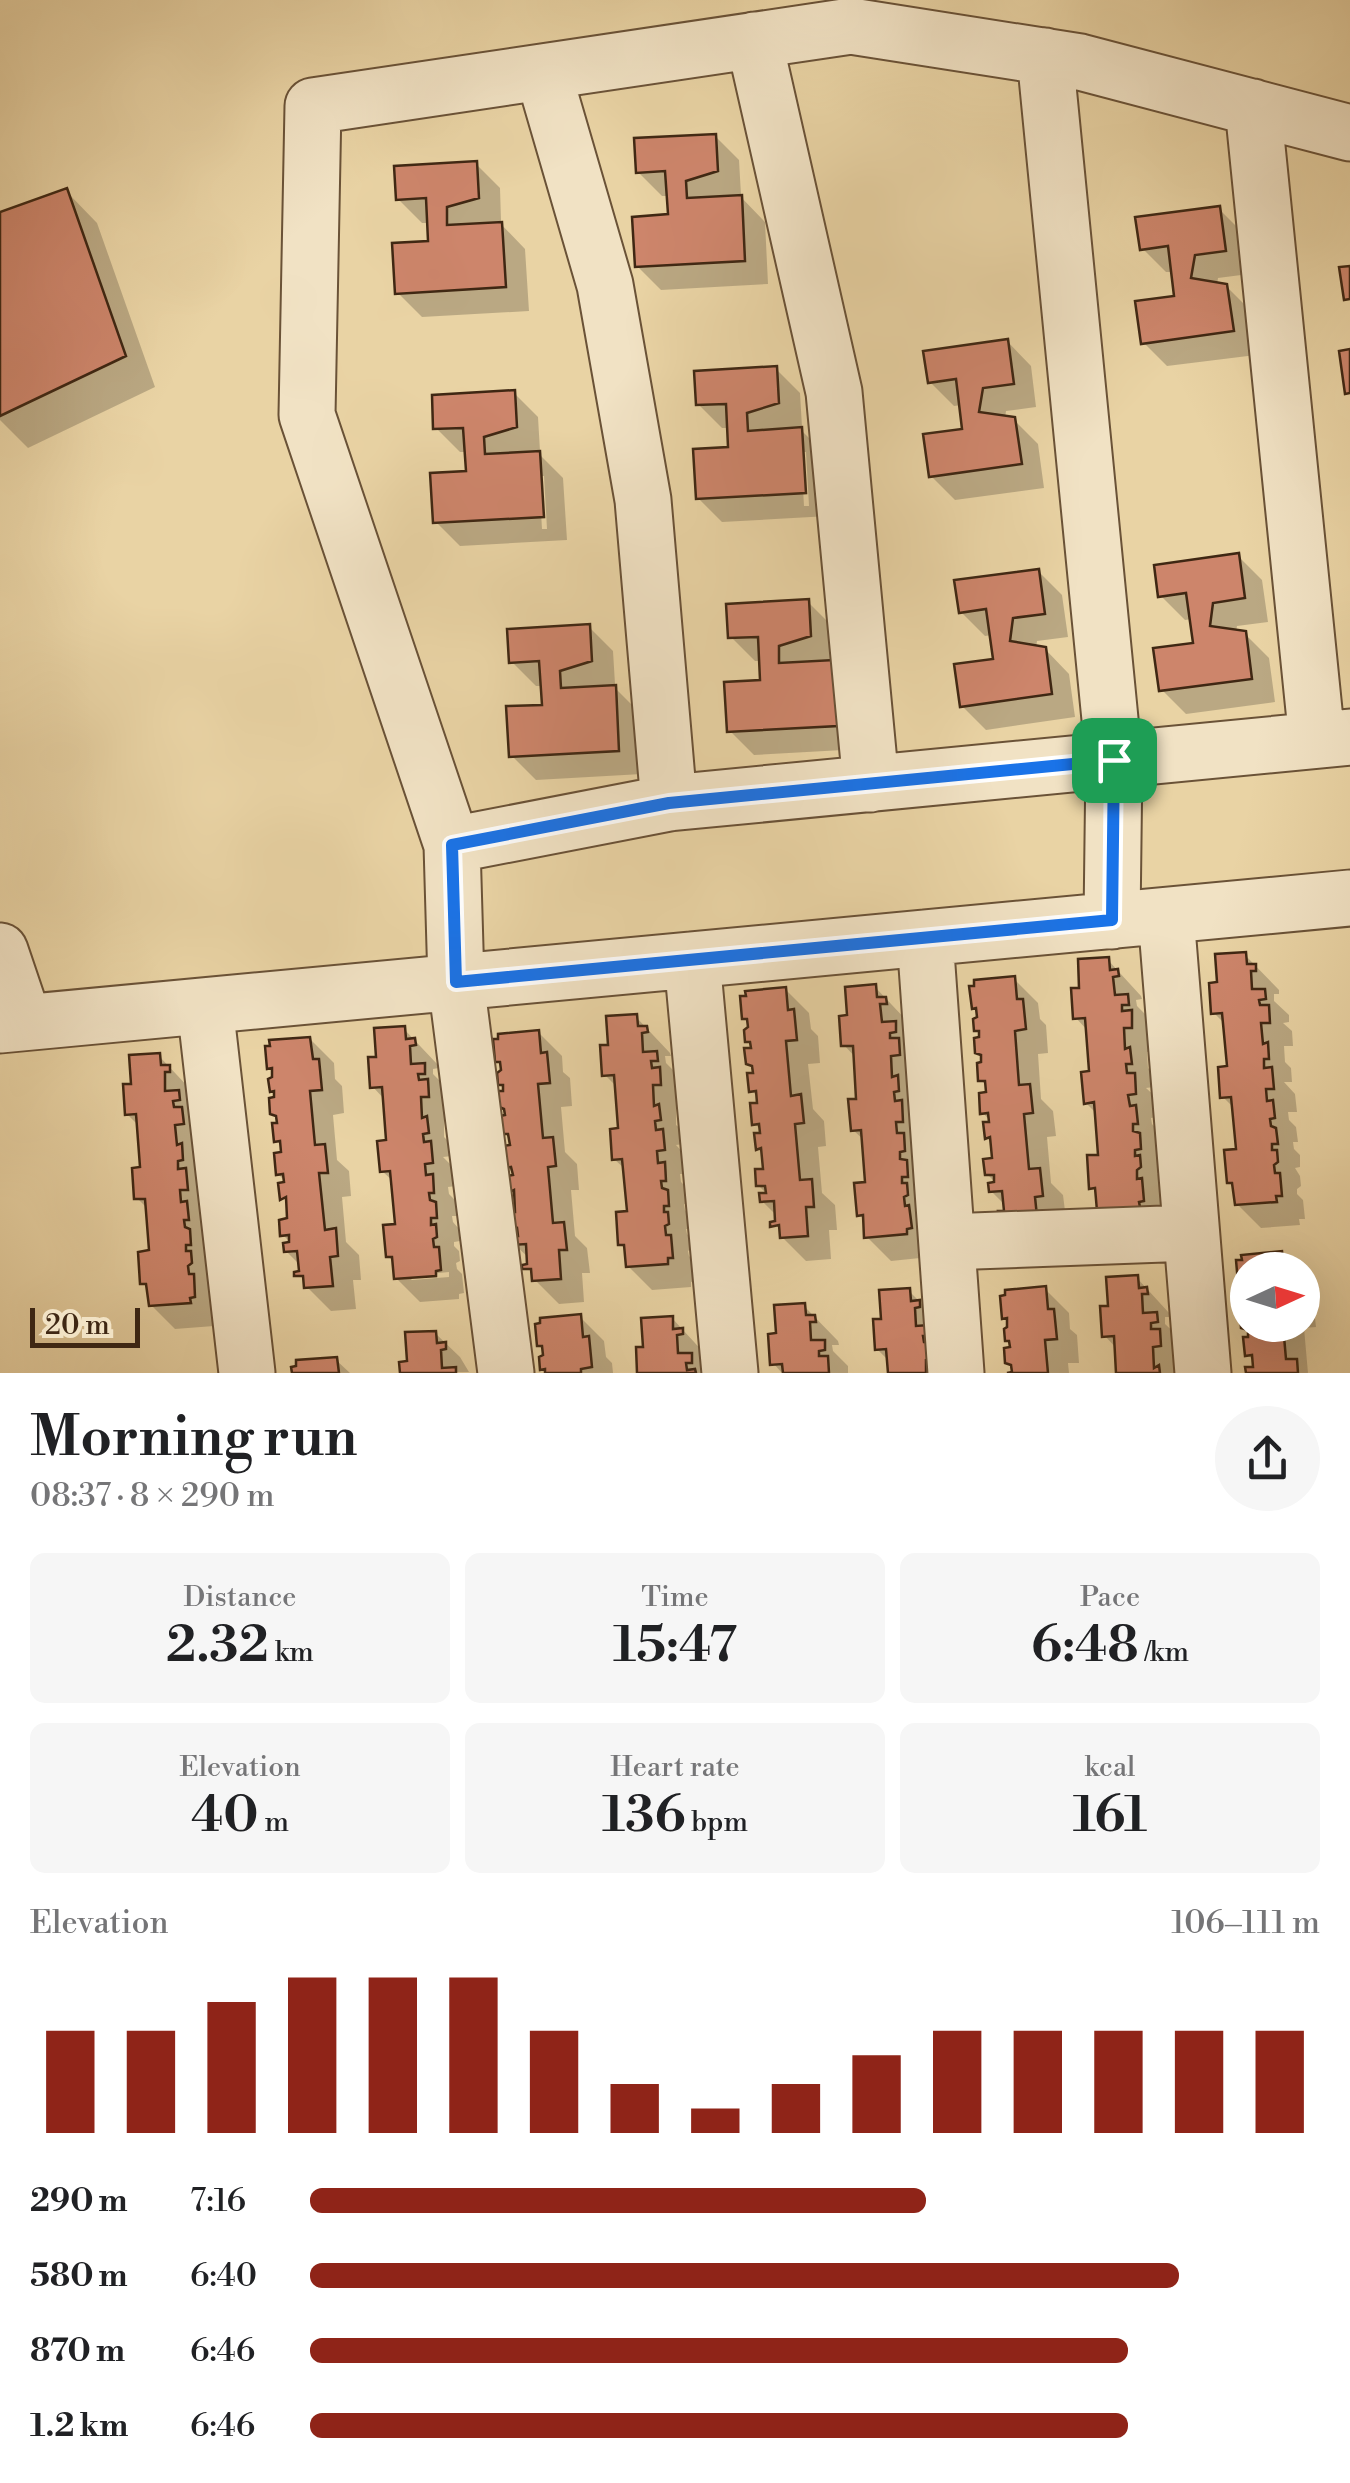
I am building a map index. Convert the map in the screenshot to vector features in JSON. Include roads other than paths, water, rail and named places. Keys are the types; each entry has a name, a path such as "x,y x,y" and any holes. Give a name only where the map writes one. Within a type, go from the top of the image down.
{"lane":[{"path":"506,1373 456,982 452,845 307,415 314,106 851,26 1080,62 1350,133"},
{"path":"754,40 834,392 870,784"},
{"path":"1044,56 1114,760 1112,920"},
{"path":"543,72 605,285 643,500 669,803"},
{"path":"452,845 669,803 1333,739 1253,107"},
{"path":"0,951 12,1023 1350,898"},
{"path":"1166,916 1203,1373"},
{"path":"925,938 956,1373"},
{"path":"692,960 730,1373"},
{"path":"206,1006 247,1373"},
{"path":"947,1242 1191,1233"}]}
